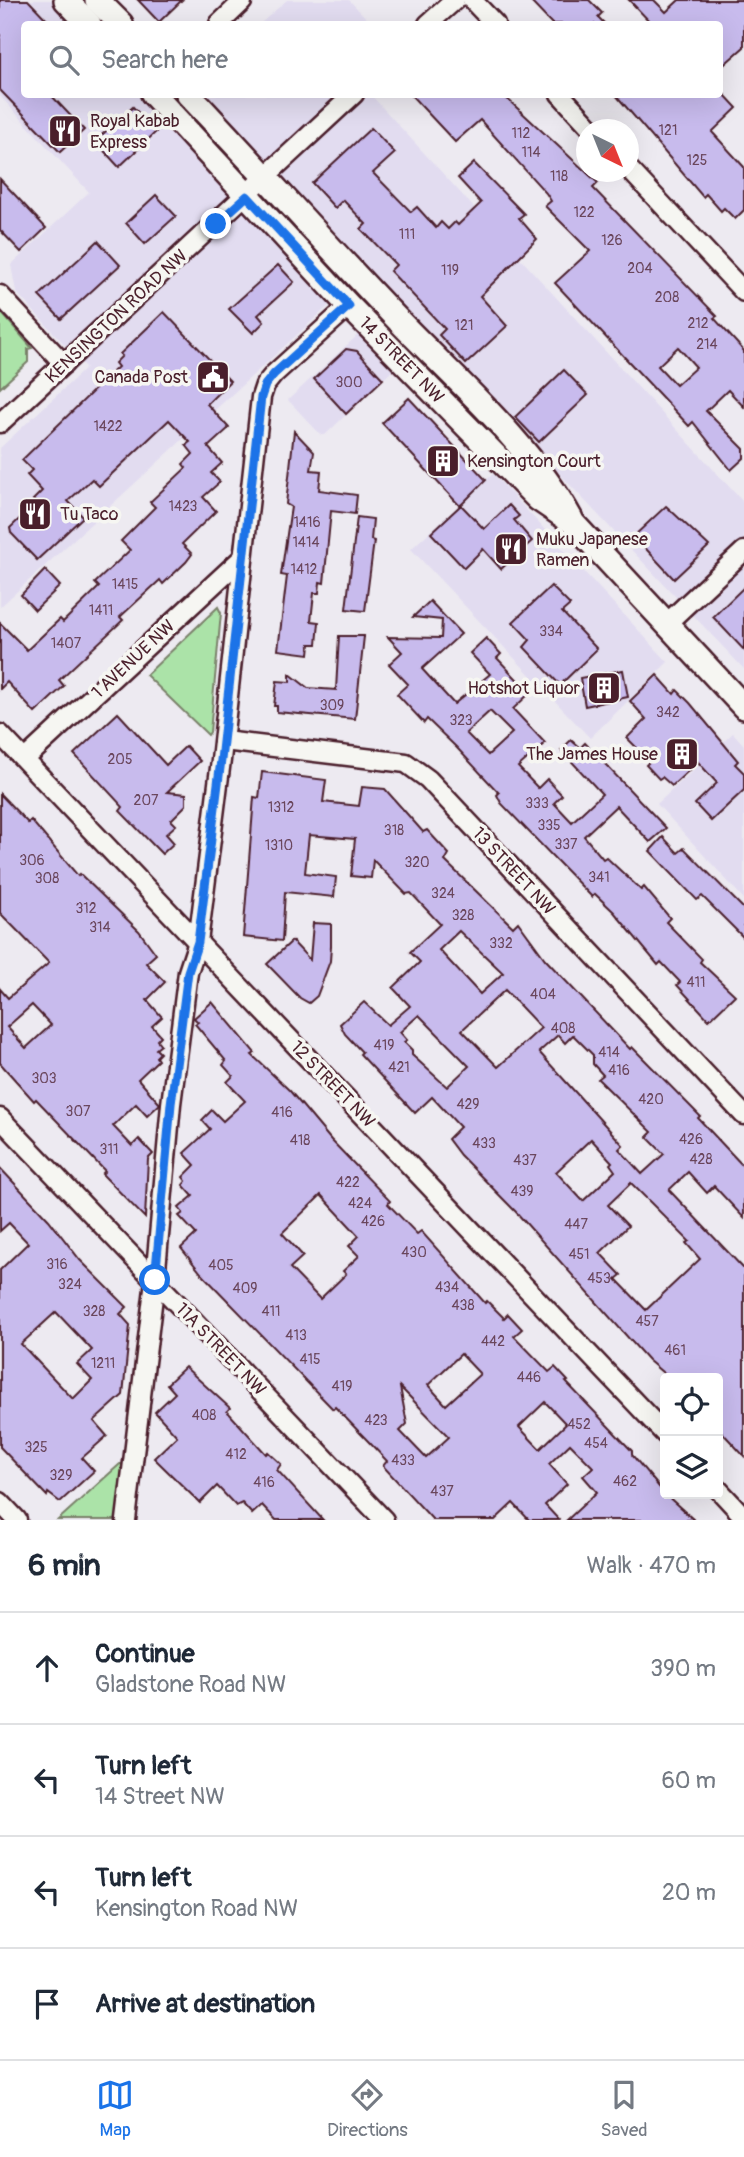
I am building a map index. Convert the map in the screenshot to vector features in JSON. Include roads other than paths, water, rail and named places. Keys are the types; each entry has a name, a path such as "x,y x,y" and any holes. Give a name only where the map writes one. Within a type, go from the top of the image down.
{"main road":[{"path":"66,0 86,21"},
{"path":"97,0 118,21"},
{"name":"14 STREET NW","path":"157,98 349,306 538,499 572,522 744,707"},
{"name":"14 STREET NW","path":"192,98 323,242 488,413 553,487 572,522"}],"street":[{"path":"431,21 454,0"},
{"path":"472,0 492,21"},
{"path":"222,21 242,2"},
{"name":"KENSINGTON ROAD NW","path":"0,423 350,98"},
{"path":"564,98 583,119"},
{"path":"639,180 744,292"},
{"path":"0,295 64,364"},
{"path":"126,1520 155,1280 171,1104 188,972 198,942 224,741 241,559 265,385 349,306"},
{"path":"666,624 744,551"},
{"name":"1 AVENUE NW","path":"24,760 241,559"},
{"name":"12 STREET NW","path":"0,734 660,1429"},
{"name":"13 STREET NW","path":"224,741 406,763 428,779 744,1115"},
{"name":"11A STREET NW","path":"0,1118 384,1520"},
{"path":"723,1494 744,1517"},
{"path":"0,1502 17,1520"}],"place":[{"name":"Royal Kabab Express","path":"65,131"},
{"name":"Canada Post","path":"213,377"},
{"name":"Kensington Court","path":"443,461"},
{"name":"Tu Taco","path":"35,514"},
{"name":"Muku Japanese Ramen","path":"511,549"},
{"name":"Hotshot Liquor","path":"604,688"},
{"name":"The James House","path":"682,754"}]}
